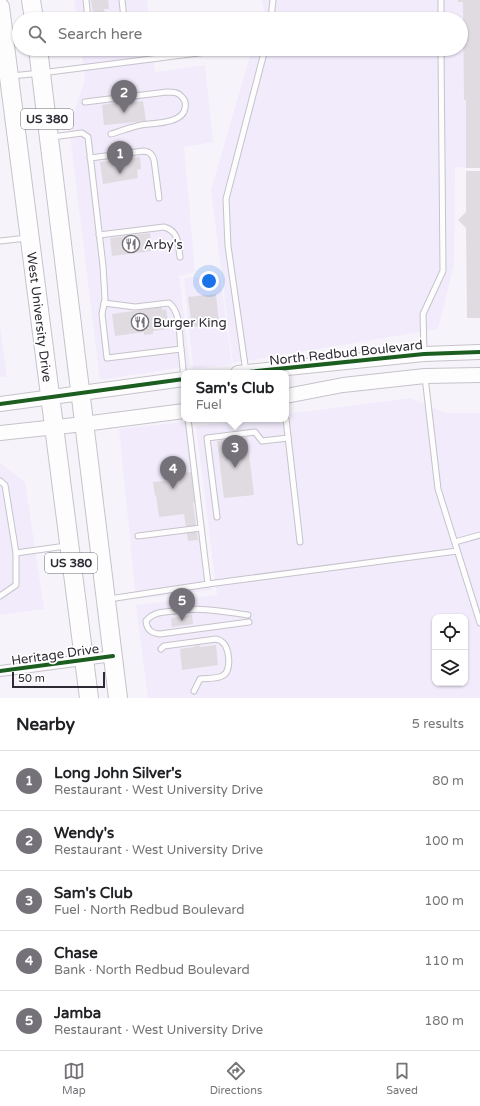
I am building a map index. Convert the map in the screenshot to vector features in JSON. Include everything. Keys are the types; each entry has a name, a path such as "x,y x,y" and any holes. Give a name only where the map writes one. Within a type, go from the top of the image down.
{"highway":[{"path":"31,0 33,12"},
{"name":"West University Drive","path":"0,7 7,76 30,238 89,698"},
{"name":"US 380","path":"39,56 118,698"}],"street":[{"name":"North Redbud Boulevard","path":"272,370 424,354 480,352"},
{"path":"424,354 425,376"},
{"path":"289,395 343,385 425,376 480,375"},
{"path":"0,404 181,379"},
{"path":"162,414 181,405"},
{"path":"0,432 84,424 181,411"},
{"name":"Heritage Drive","path":"0,671 113,656"}],"lane":[{"path":"86,0 87,12"},
{"path":"122,0 123,12"},
{"path":"272,12 273,0"},
{"path":"441,0 441,12"},
{"path":"7,76 175,56"},
{"path":"244,370 228,246 226,199 263,56"},
{"path":"424,354 422,314 443,271 441,56"},
{"path":"85,102 175,92 182,97 185,102 185,110 182,115 175,120 140,125 111,134"},
{"path":"49,137 82,133 88,137 103,266 105,300 102,314 107,358 181,349"},
{"path":"90,158 144,151 149,152 153,156 154,160 158,198"},
{"path":"99,235 164,227 170,228 177,238 180,257"},
{"path":"0,241 30,238"},
{"path":"104,303 135,307 169,303 174,306 177,312 183,370"},
{"path":"425,376 438,489 480,623"},
{"path":"188,422 208,584"},
{"path":"286,422 300,542"},
{"path":"217,517 207,438 255,432 262,441 288,438"},
{"path":"0,481 5,485 16,553 16,585 0,596"},
{"path":"138,536 201,528"},
{"path":"455,542 480,535"},
{"path":"16,553 69,545"},
{"path":"106,600 208,584 457,551"},
{"path":"248,615 194,608 157,613 150,615 146,621 147,628 152,633 160,634 249,622"},
{"path":"161,649 164,646 216,639 223,642 227,648 229,666 227,672 223,676 200,679 194,691"}],"shaded area":[{"path":"74,0 147,0 148,12 76,12"},
{"path":"262,0 480,0 480,168 455,167 454,264 438,329 233,363 211,190 250,56 468,56 468,12 264,12"},
{"path":"82,56 153,56 155,72 205,65 213,142 184,147 195,272 179,276 190,366 100,380 69,127 85,80"},
{"path":"220,275 232,364 193,369 184,278"},
{"path":"0,326 7,377 0,377"},
{"path":"411,398 446,413 480,413 480,698 148,698 136,605 217,595 196,426 227,422 289,422 289,414"},
{"path":"192,422 212,590 136,599 119,429"},
{"path":"0,463 25,482 44,609 0,615"}],"building":[{"path":"91,0 108,0 109,9 104,9 105,12 93,12"},
{"path":"458,0 480,0 480,168 466,168 466,100 464,100 464,56 468,56 468,12 463,12 463,2 458,2"},
{"path":"134,100 134,102 143,101 146,121 104,125 102,105"},
{"path":"115,157 121,157 121,159 140,157 141,169 137,170 138,178 103,184 100,162 115,160"},
{"path":"466,171 480,171 480,318 467,318 466,228 458,220 466,212"},
{"name":"Arby's","path":"150,233 152,251 112,256 110,238"},
{"path":"216,294 219,324 192,327 188,297"},
{"name":"Burger King","path":"162,307 162,310 166,309 169,329 153,331 153,334 144,335 144,332 115,336 112,314"},
{"path":"247,437 254,495 224,498 217,441"},
{"path":"191,472 198,540 188,541 184,514 159,517 153,482 178,480 177,474"},
{"path":"192,615 193,624 172,627 171,618"},
{"path":"200,645 200,647 216,645 218,665 182,670 180,649"}],"cycle path":[{"path":"267,370 424,354 480,352"},
{"path":"0,404 181,379"},
{"path":"0,671 113,656"}],"place":[{"name":"Wendy's","path":"124,113"},
{"name":"Long John Silver's","path":"120,174"},
{"name":"Arby's","path":"131,244"},
{"name":"Burger King","path":"140,322"},
{"name":"Sam's Club","path":"235,468"},
{"name":"Chase","path":"173,489"},
{"name":"Jamba","path":"182,621"}]}
